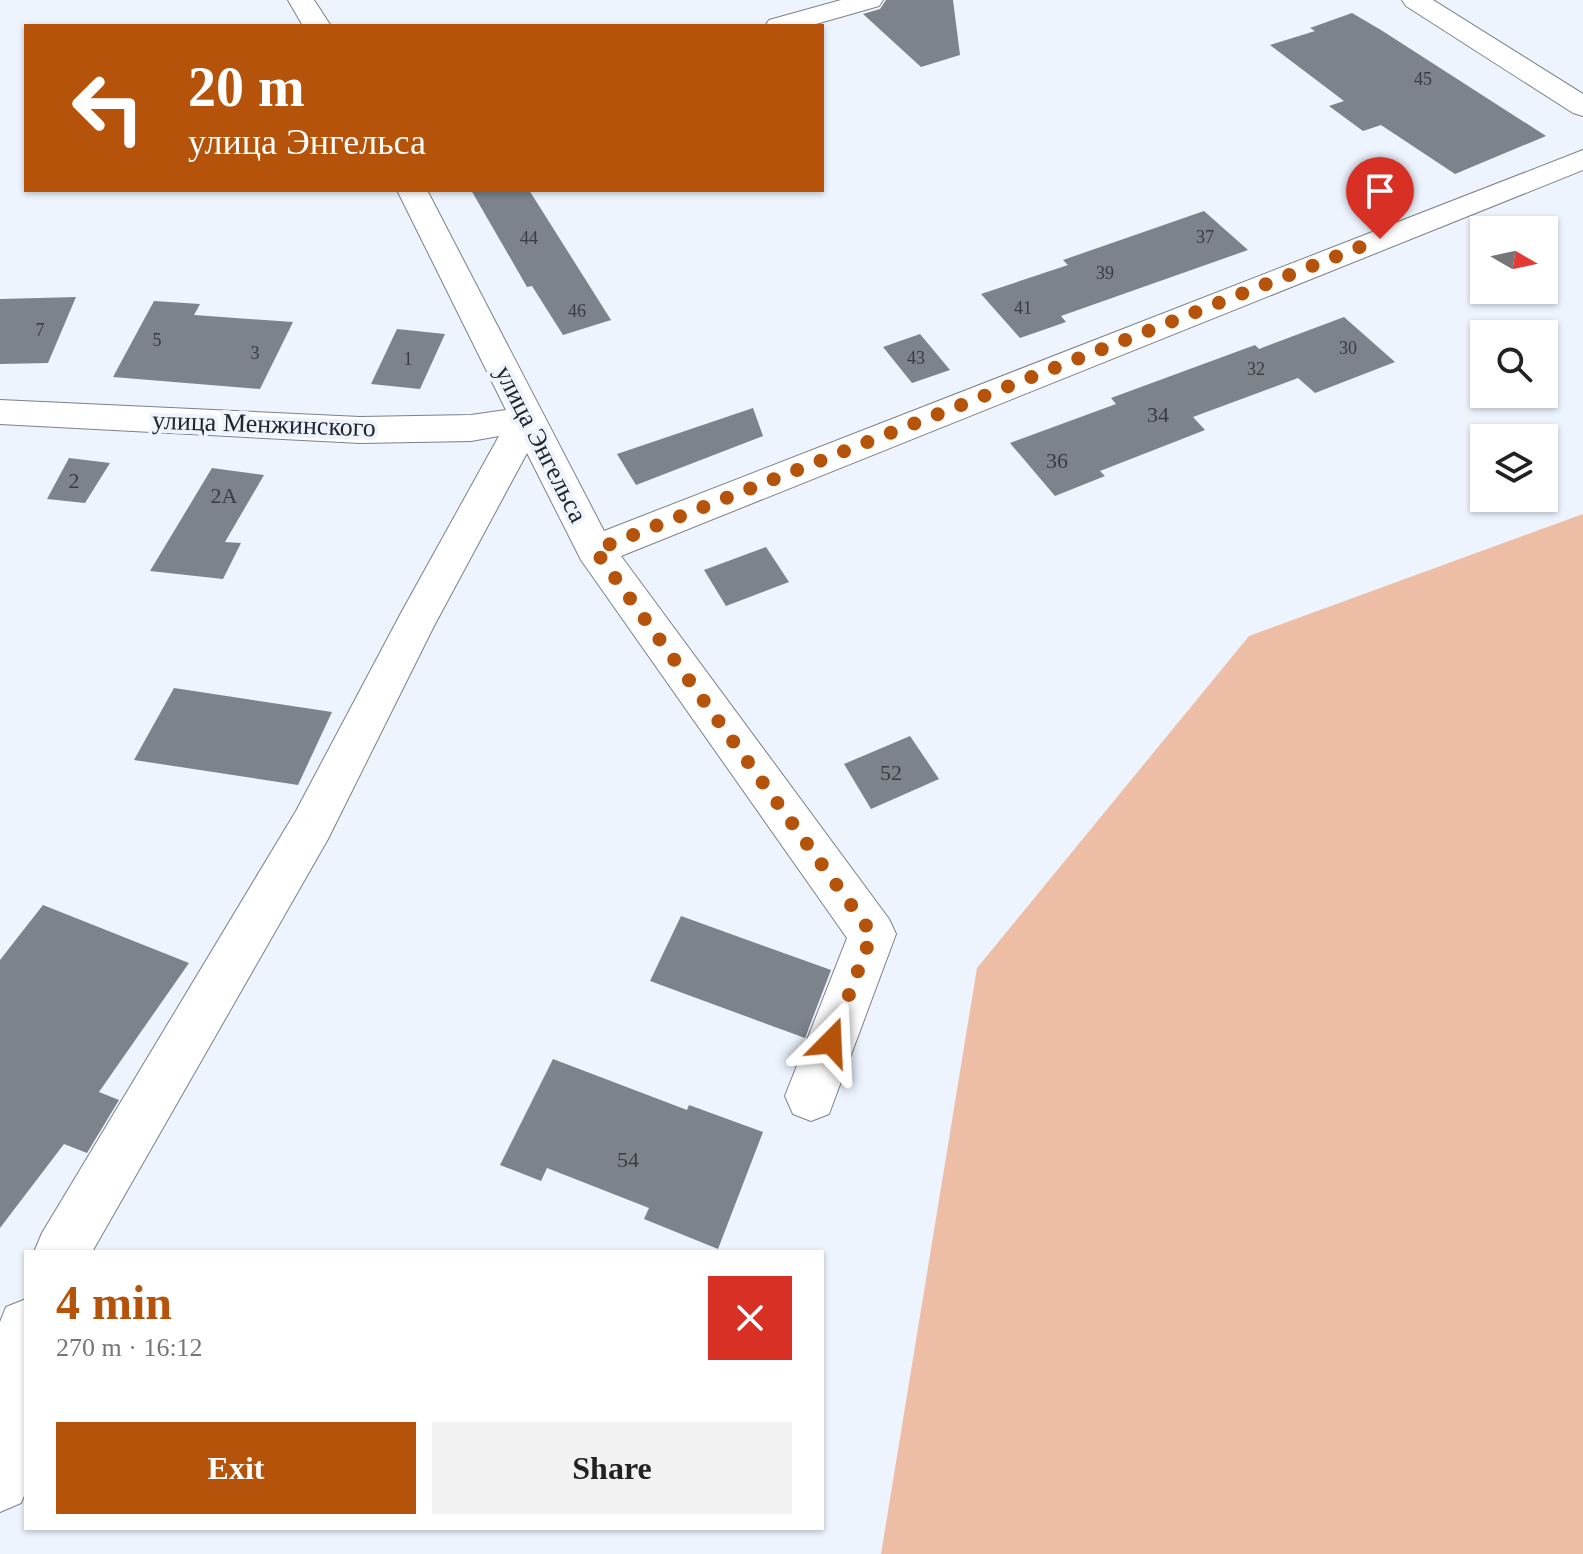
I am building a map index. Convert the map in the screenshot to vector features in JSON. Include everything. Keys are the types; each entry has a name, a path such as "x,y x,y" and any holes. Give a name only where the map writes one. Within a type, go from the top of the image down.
{"street":[{"path":"301,0 316,24"},
{"path":"786,24 870,0"},
{"path":"1415,0 1583,107"},
{"path":"595,550 1583,159"},
{"name":"улица Энгельса","path":"413,192 595,550 872,934 811,1096"},
{"name":"улица Менжинского","path":"0,412 360,430 471,428 527,419"},
{"path":"62,1250 312,825 415,624 527,419"},
{"path":"0,1482 24,1339"}],"shaded area":[{"path":"1583,514 1583,1554 881,1554 977,968 1249,636"}],"building":[{"path":"886,0 953,0 960,55 921,67 863,14 880,9"},
{"path":"1352,13 1546,136 1455,174 1381,125 1363,131 1329,106 1344,101 1270,45 1315,31 1310,28"},
{"path":"472,192 530,192 611,320 563,335 532,286 527,287"},
{"path":"1204,211 1248,250 1061,316 1066,322 1020,338 981,294 1068,265 1063,260"},
{"path":"76,297 48,363 0,364 0,299"},
{"path":"154,301 200,304 194,315 293,322 260,389 113,377"},
{"path":"1344,317 1395,362 1315,393 1298,378 1193,417 1205,430 1100,471 1105,476 1055,496 1010,443 1116,404 1111,398 1255,345 1259,349"},
{"path":"397,329 445,334 420,389 371,384"},
{"path":"920,334 950,370 912,383 883,347"},
{"path":"753,408 763,436 636,485 617,454"},
{"path":"69,458 110,463 85,503 47,499"},
{"path":"212,468 264,475 225,542 241,543 223,579 150,571"},
{"path":"766,547 789,582 726,606 704,570"},
{"path":"174,688 332,712 298,785 134,760"},
{"path":"910,736 939,779 871,809 844,764"},
{"path":"43,905 189,963 99,1092 119,1100 87,1153 64,1144 0,1228 0,960"},
{"path":"681,916 831,970 805,1038 650,981"},
{"path":"553,1059 687,1110 689,1105 763,1132 718,1249 644,1219 649,1208 547,1168 541,1181 500,1165"}],"route":[{"path":"831,1042 872,934 595,550 1380,239"}]}
